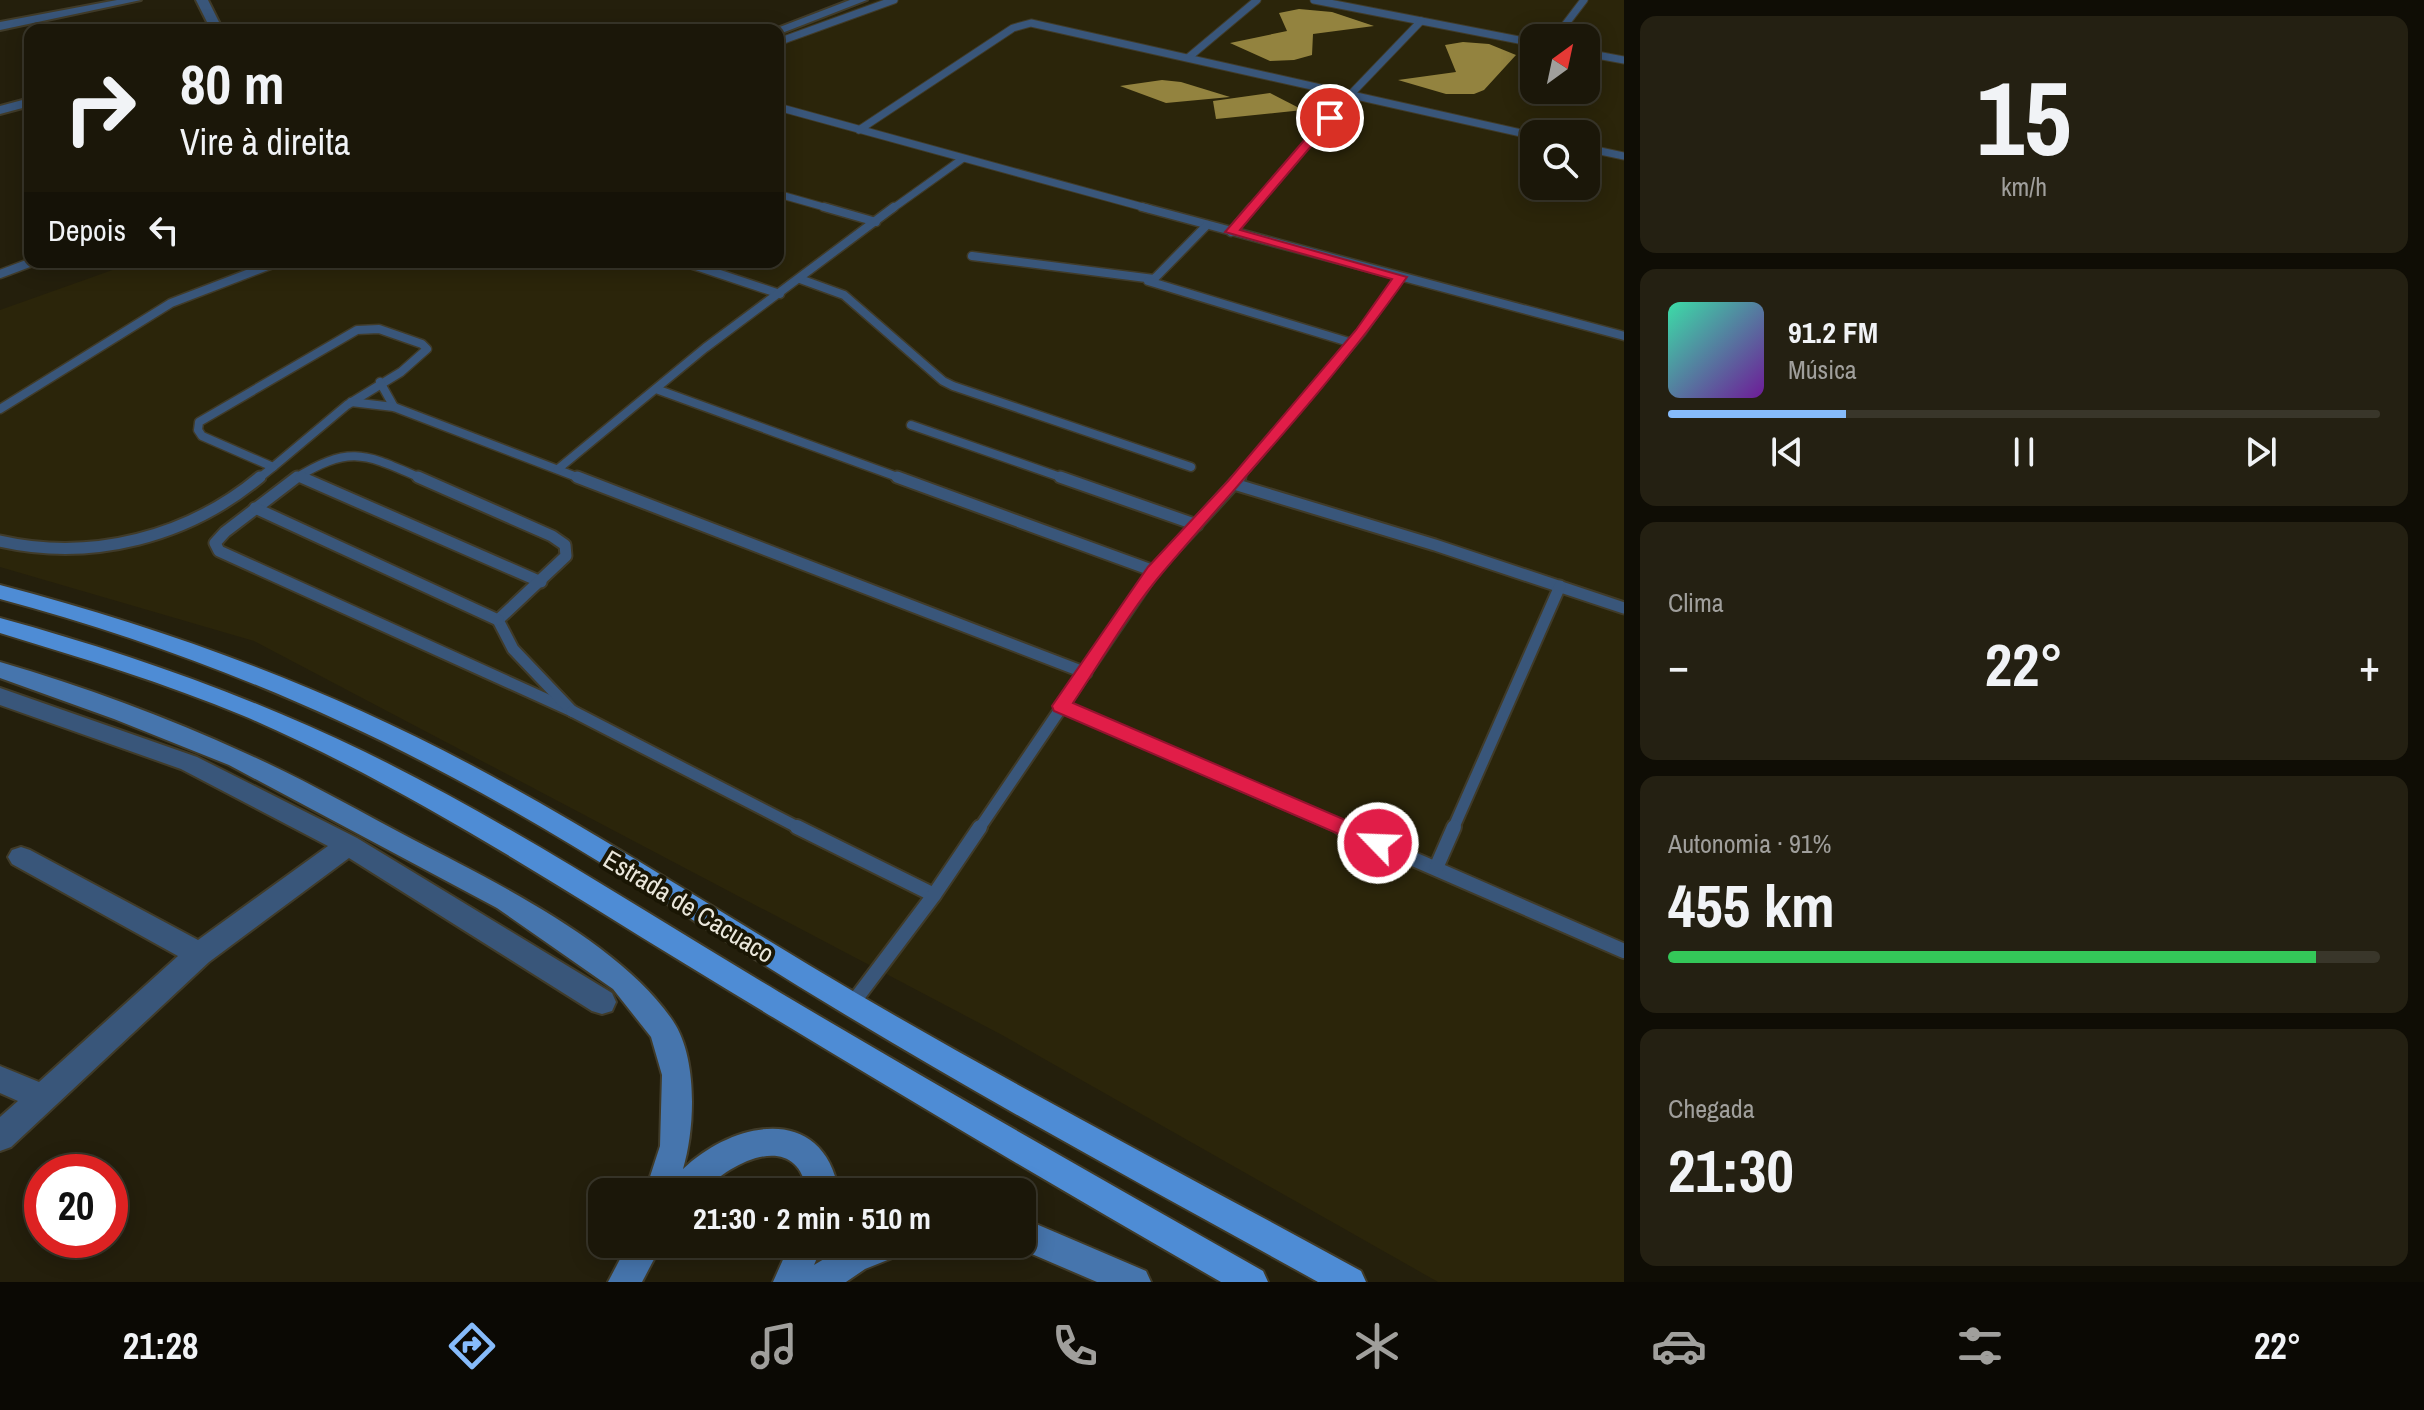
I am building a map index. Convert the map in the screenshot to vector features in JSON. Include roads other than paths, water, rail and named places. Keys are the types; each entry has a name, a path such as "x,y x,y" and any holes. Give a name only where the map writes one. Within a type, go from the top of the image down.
{"main road":[{"name":"Estrada de Cacuaco","path":"0,592 160,641 302,696 373,728 520,803 852,1005 1350,1282"},
{"name":"Estrada de Cacuaco","path":"0,625 145,670 356,758 461,815 972,1123 1252,1282"},
{"path":"0,670 122,713 237,759 506,900 623,981 664,1031 677,1075 675,1146 665,1178"},
{"path":"696,1178 709,1164 729,1151 764,1140 793,1146 814,1164 818,1178"},
{"path":"1036,1240 1135,1282"},
{"path":"624,1282 637,1258"},
{"path":"789,1282 800,1258"},
{"path":"817,1282 854,1258"}],"street":[{"path":"0,26 135,0"},
{"path":"202,0 214,24"},
{"path":"784,28 861,0"},
{"path":"0,110 24,104"},
{"path":"0,696 189,763 348,845 602,1002"},
{"path":"0,1137 199,954 348,845"},
{"path":"21,857 199,954"},
{"path":"0,1079 43,1098"}],"lane":[{"path":"784,40 894,0"},
{"path":"1189,57 1257,0"},
{"path":"1314,0 1520,40"},
{"path":"1566,24 1584,0"},
{"path":"1231,232 1350,95 1421,21"},
{"path":"859,130 1024,24 1041,24 1520,133"},
{"path":"1600,56 1624,60"},
{"path":"784,109 1624,336"},
{"path":"1600,151 1624,156"},
{"path":"558,469 656,389 962,159"},
{"path":"784,196 876,222"},
{"path":"1143,280 1154,279 1207,225"},
{"path":"972,256 1143,280 1352,343"},
{"path":"0,274 24,265"},
{"path":"0,409 171,303 262,268"},
{"path":"702,268 780,294"},
{"path":"852,1005 934,895 1154,571 1234,484 1352,343 1400,277"},
{"path":"800,279 844,295 943,381 953,386 1191,467"},
{"path":"0,541 25,548 102,547 151,540 189,526 274,467 351,402 415,362 427,349 422,344 379,329 357,330 199,422 198,430 202,436 274,467"},
{"path":"380,382 394,407"},
{"path":"656,389 1154,571"},
{"path":"351,402 394,407 1086,673"},
{"path":"911,425 1197,525"},
{"path":"498,620 566,556 565,545 538,529 368,457 339,457 300,477 224,531 215,543 219,551 572,711 934,895"},
{"path":"300,477 541,582"},
{"path":"1234,484 1361,521 1624,608"},
{"path":"255,508 498,620 513,649 572,711"},
{"path":"1436,868 1560,586"},
{"path":"1061,706 1624,951"}]}
